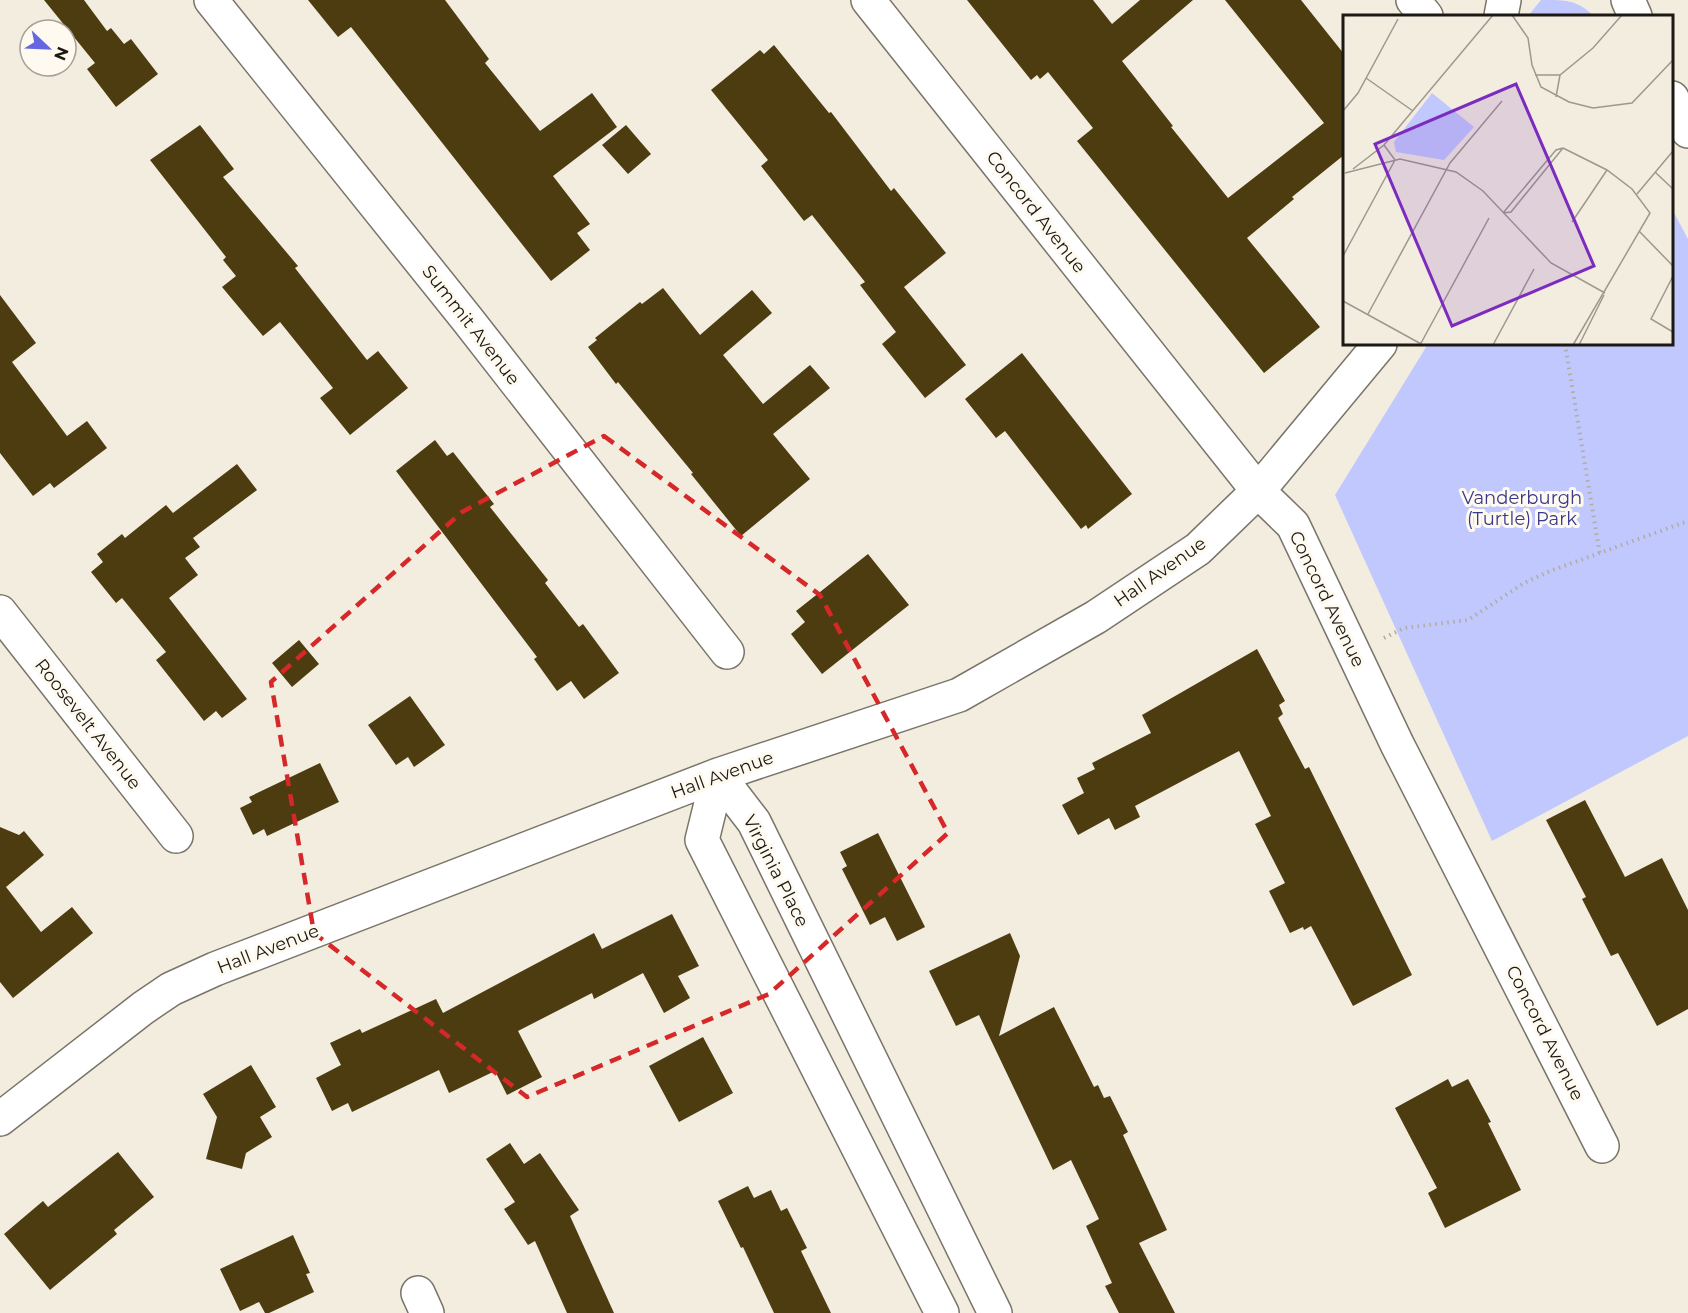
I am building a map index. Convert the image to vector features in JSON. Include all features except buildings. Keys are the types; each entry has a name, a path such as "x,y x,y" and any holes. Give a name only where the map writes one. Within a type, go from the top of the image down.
{"street":[{"name":"Summit Avenue","path":"212,0 467,319 727,652"},
{"name":"Concord Avenue","path":"868,0 1258,491 1293,525 1397,744 1602,1146"},
{"path":"1413,0 1425,15"},
{"path":"1628,0 1635,15"},
{"path":"1673,102 1688,131"},
{"name":"Hall Avenue","path":"0,1119 143,1008 171,989 215,969 718,775 959,695 1096,617 1198,549 1258,491 1379,345"},
{"name":"Roosevelt Avenue","path":"0,612 176,836"},
{"path":"718,775 702,840 942,1313"},
{"name":"Virginia Place","path":"718,775 754,822 995,1313"}],"path":[{"path":"1565,345 1600,555"},
{"path":"1353,653 1404,628 1468,620 1524,583 1550,571 1600,555 1688,521"}],"highlighted area":[{"path":"604,436 820,595 948,833 769,994 527,1097 314,933 271,682 462,512"}],"green space":[{"path":"1541,0 1558,0 1577,4 1593,15 1529,15"},
{"name":"Vanderburgh (Turtle) Park","path":"1673,211 1688,239 1688,736 1492,841 1335,495 1427,345 1673,345"}]}
